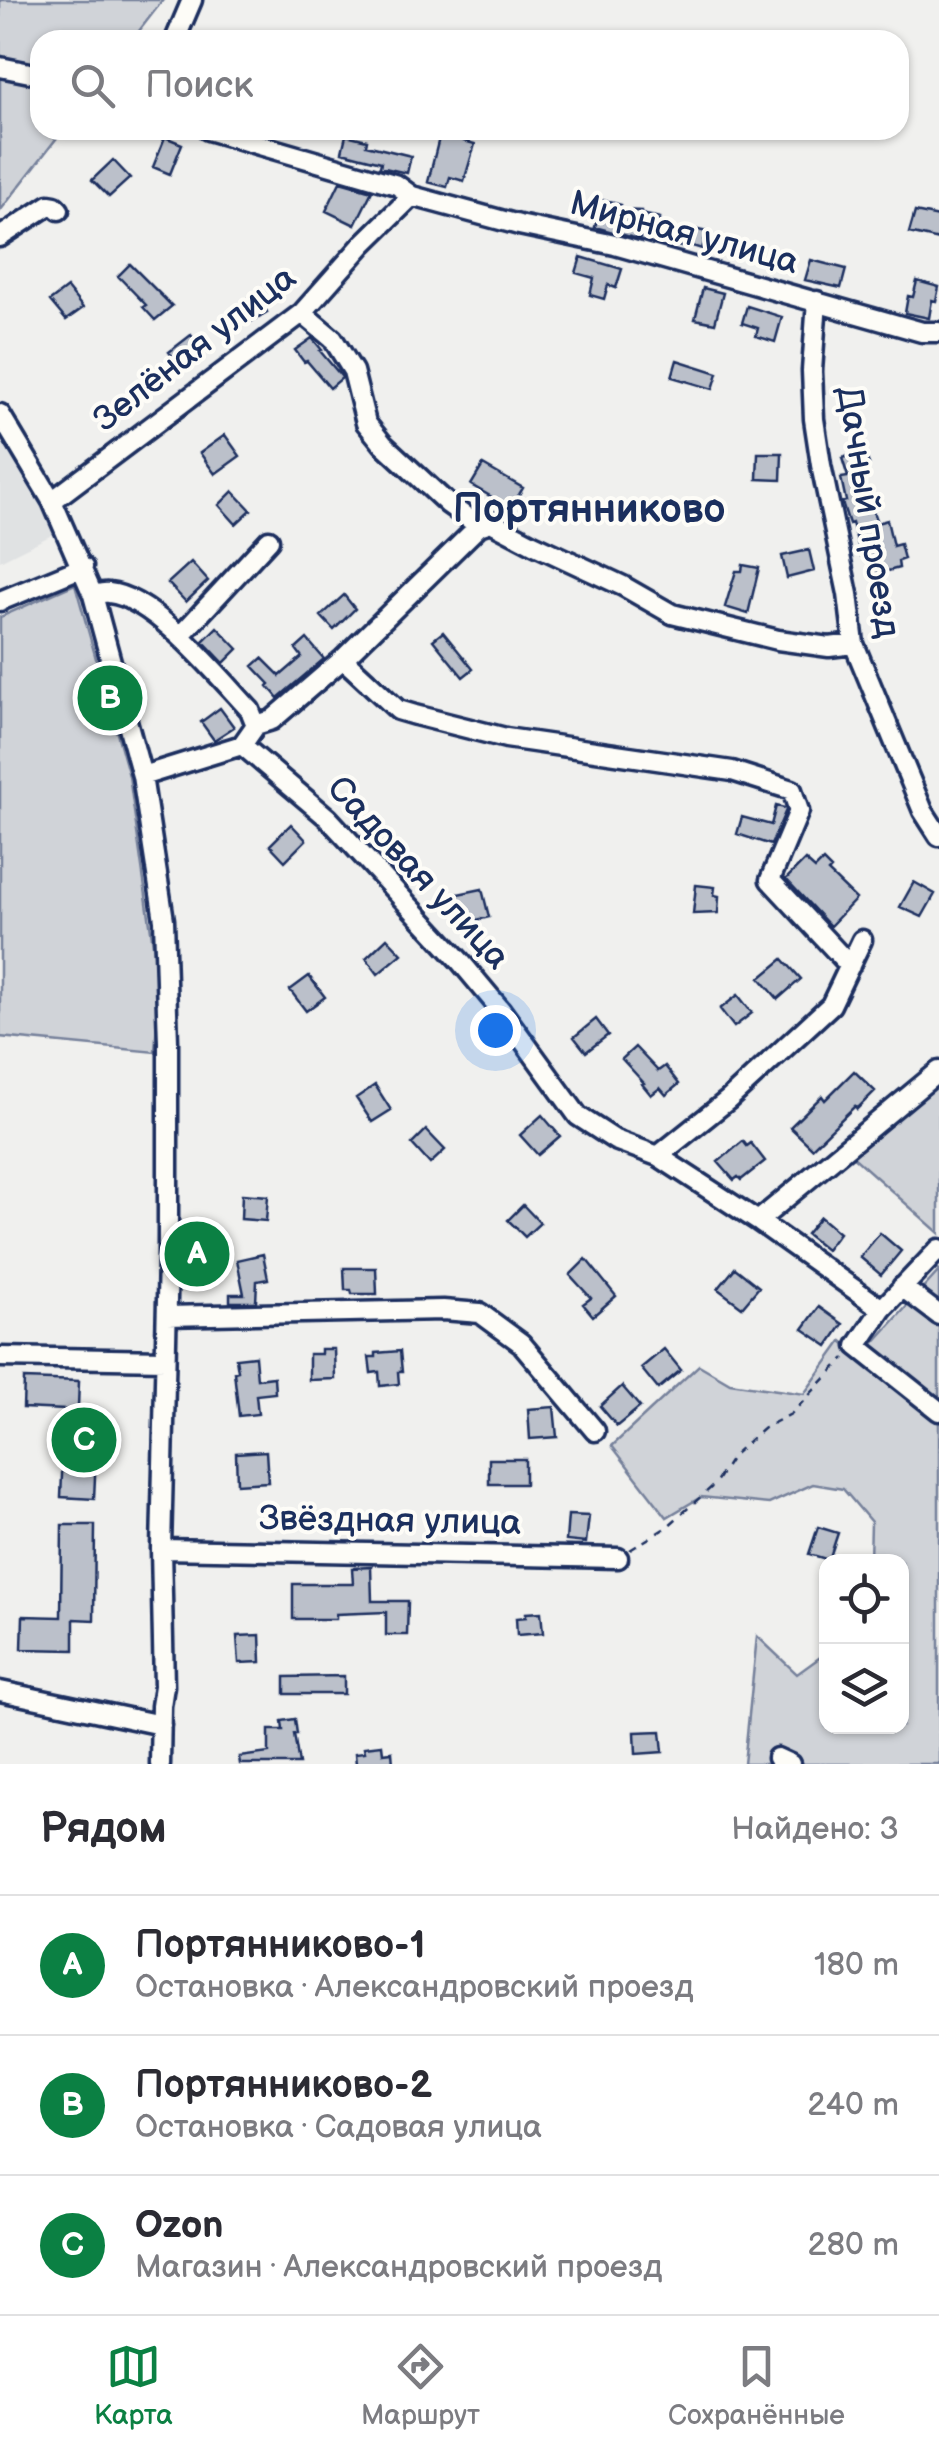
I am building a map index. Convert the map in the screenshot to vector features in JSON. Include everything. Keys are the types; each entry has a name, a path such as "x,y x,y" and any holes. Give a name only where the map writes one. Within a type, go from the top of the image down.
{"street":[{"path":"179,30 192,0"},
{"path":"0,68 30,73"},
{"name":"Мирная улица","path":"242,140 396,185 412,196 615,245 922,332 939,332"},
{"name":"Зелёная улица","path":"52,501 302,314 364,243 412,196"},
{"path":"0,237 49,205 59,210"},
{"name":"Дачный проезд","path":"817,301 812,371 814,420 854,644 923,810 939,836"},
{"path":"302,314 333,339 353,370 366,424 448,504 623,586 672,614 778,640 829,647 854,644"},
{"path":"0,414 52,501 93,595 142,776 164,920 168,1316 160,1764"},
{"path":"142,776 242,745 256,726 272,720 343,659 485,524"},
{"path":"180,636 269,540"},
{"path":"0,601 83,568"},
{"path":"93,595 110,593 139,604 180,636 250,710 256,726"},
{"path":"343,659 398,710 416,716 506,738 732,771 792,790 799,811 770,880 850,966"},
{"name":"Садовая улица","path":"242,745 328,818 460,961 578,1116 615,1140 658,1156 882,1309"},
{"path":"658,1156 728,1100 831,1004 862,940"},
{"path":"758,1222 939,1071"},
{"path":"939,1249 882,1309 857,1346 939,1411"},
{"path":"902,1288 939,1315"},
{"path":"168,1316 443,1310 480,1313 522,1343 595,1431"},
{"path":"0,1357 165,1360"},
{"name":"Звёздная улица","path":"162,1549 618,1558"},
{"path":"0,1692 161,1716"}],"path":[{"path":"618,1558 668,1527 714,1485 734,1454 764,1428 791,1414 857,1346"}],"shaded area":[{"path":"0,0 163,0 140,30 30,30 30,140 55,140 0,211"},
{"path":"0,436 58,532 0,561"},
{"path":"75,584 129,776 159,987 155,1052 0,1037 0,617"},
{"path":"939,1082 939,1233 850,1154"},
{"path":"939,1271 939,1764 744,1764 757,1636 797,1674 819,1658 819,1734 909,1734 909,1554 870,1554 871,1522 843,1489 813,1484 769,1504 701,1497 667,1517 612,1446 699,1365 730,1383 804,1394 842,1341 861,1357"}],"building":[{"path":"164,140 182,144 170,174 153,167"},
{"path":"345,140 367,140 366,145 411,156 407,173 342,152"},
{"path":"438,140 475,144 464,181 450,177 447,187 428,182"},
{"path":"113,160 130,178 109,197 92,180"},
{"path":"340,182 372,191 355,225 326,211"},
{"path":"602,200 621,205 620,210 641,211 660,218 658,225 693,235 694,229 707,232 702,249 689,245 688,249 640,233 640,238 634,238 595,227"},
{"path":"915,212 939,217 939,240 909,233"},
{"path":"581,257 622,269 616,288 608,285 604,299 590,295 594,278 576,273"},
{"path":"811,260 846,269 841,288 805,280"},
{"path":"130,264 172,306 155,320 118,276"},
{"path":"917,281 939,287 929,318 905,313 908,296 913,297"},
{"path":"67,288 83,308 66,320 50,301"},
{"path":"703,288 723,293 715,323 695,319"},
{"path":"256,294 267,312 247,324 236,306"},
{"path":"747,306 782,317 775,342 756,336 758,328 742,323"},
{"path":"191,335 202,349 181,367 169,352"},
{"path":"312,338 342,378 330,388 295,350"},
{"path":"677,360 718,373 713,389 672,377"},
{"path":"225,435 240,456 215,474 200,453"},
{"path":"864,451 869,464 860,467 866,495 877,523 887,520 893,546 900,544 904,559 898,561 899,568 873,575 867,554 861,556 842,502 846,501 841,478 848,477 842,458"},
{"path":"758,453 782,453 781,480 757,479"},
{"path":"483,465 523,488 511,508 471,485"},
{"path":"233,491 251,510 236,524 219,505"},
{"path":"809,550 814,571 787,578 782,556"},
{"path":"191,562 208,581 186,602 168,583"},
{"path":"743,565 759,568 748,614 725,607 736,571 742,571"},
{"path":"344,595 355,609 334,630 321,616"},
{"path":"217,627 238,649 224,663 203,641"},
{"path":"443,632 473,669 463,677 433,640"},
{"path":"307,639 324,659 278,698 253,666 262,658 280,676 302,657 296,649"},
{"path":"220,708 234,727 214,740 201,722"},
{"path":"776,806 786,810 771,845 737,834 742,817 771,825"},
{"path":"291,824 306,840 285,861 270,845"},
{"path":"805,860 815,869 823,861 831,869 828,872 856,899 830,926 786,879"},
{"path":"914,882 935,894 922,917 900,907"},
{"path":"696,885 715,887 718,913 693,914"},
{"path":"482,889 489,917 465,923 458,894"},
{"path":"387,938 402,954 378,974 366,958"},
{"path":"783,959 801,979 778,999 760,978"},
{"path":"309,976 325,997 306,1011 290,990"},
{"path":"738,995 752,1013 734,1027 720,1009"},
{"path":"596,1019 608,1035 586,1052 574,1037"},
{"path":"635,1047 658,1071 665,1066 679,1084 666,1095 660,1088 651,1095 622,1059"},
{"path":"854,1071 875,1091 812,1148 790,1127"},
{"path":"375,1085 391,1110 372,1122 356,1098"},
{"path":"542,1115 560,1136 538,1155 520,1135"},
{"path":"426,1130 445,1150 430,1164 412,1144"},
{"path":"743,1141 747,1146 751,1143 765,1161 741,1180 734,1180 718,1162"},
{"path":"242,1194 268,1196 266,1221 241,1219"},
{"path":"523,1205 540,1223 525,1237 508,1220"},
{"path":"820,1217 839,1233 826,1250 806,1234"},
{"path":"880,1233 901,1251 881,1275 860,1257"},
{"path":"263,1254 268,1279 257,1281 256,1302 230,1302 230,1294 244,1294 237,1260"},
{"path":"586,1259 616,1296 593,1316 583,1304 591,1298 570,1275"},
{"path":"344,1268 376,1268 377,1294 352,1294 345,1290"},
{"path":"735,1268 759,1287 742,1307 718,1289"},
{"path":"819,1307 843,1324 828,1346 803,1329"},
{"path":"321,1349 334,1349 335,1379 309,1380 309,1354 321,1354"},
{"path":"664,1349 681,1370 658,1389 641,1368"},
{"path":"400,1351 399,1384 380,1386 379,1372 371,1373 369,1357"},
{"path":"255,1356 257,1379 274,1377 275,1393 256,1395 258,1414 239,1416 236,1358"},
{"path":"24,1379 79,1381 78,1407 98,1408 94,1499 61,1497 65,1410 23,1408"},
{"path":"622,1386 640,1407 617,1426 600,1406"},
{"path":"554,1407 557,1437 530,1439 528,1409"},
{"path":"266,1451 268,1482 237,1484 236,1453"},
{"path":"489,1459 525,1459 525,1484 489,1484"},
{"path":"568,1515 589,1516 586,1543 566,1541"},
{"path":"62,1525 95,1525 94,1620 74,1619 74,1650 22,1649 23,1616 61,1617"},
{"path":"818,1527 838,1533 831,1554 809,1554"},
{"path":"371,1567 372,1601 408,1601 407,1635 386,1635 386,1612 336,1614 336,1619 293,1619 293,1584 353,1584 352,1568"},
{"path":"541,1612 543,1633 517,1635 516,1618"},
{"path":"260,1635 261,1662 239,1663 237,1636"},
{"path":"344,1676 344,1694 285,1694 285,1677"},
{"path":"295,1719 299,1764 240,1764 239,1757 269,1753 269,1730 283,1730 282,1721"},
{"path":"661,1731 663,1752 636,1754 635,1732"},
{"path":"382,1745 383,1753 392,1752 393,1764 356,1764 355,1753 365,1752 364,1747"}],"place":[{"name":"Портянниково-2","path":"110,698"},
{"name":"Портянниково-1","path":"197,1254"},
{"name":"Ozon","path":"84,1440"}],"district":[{"name":"Портянниково","path":"589,510"}]}
